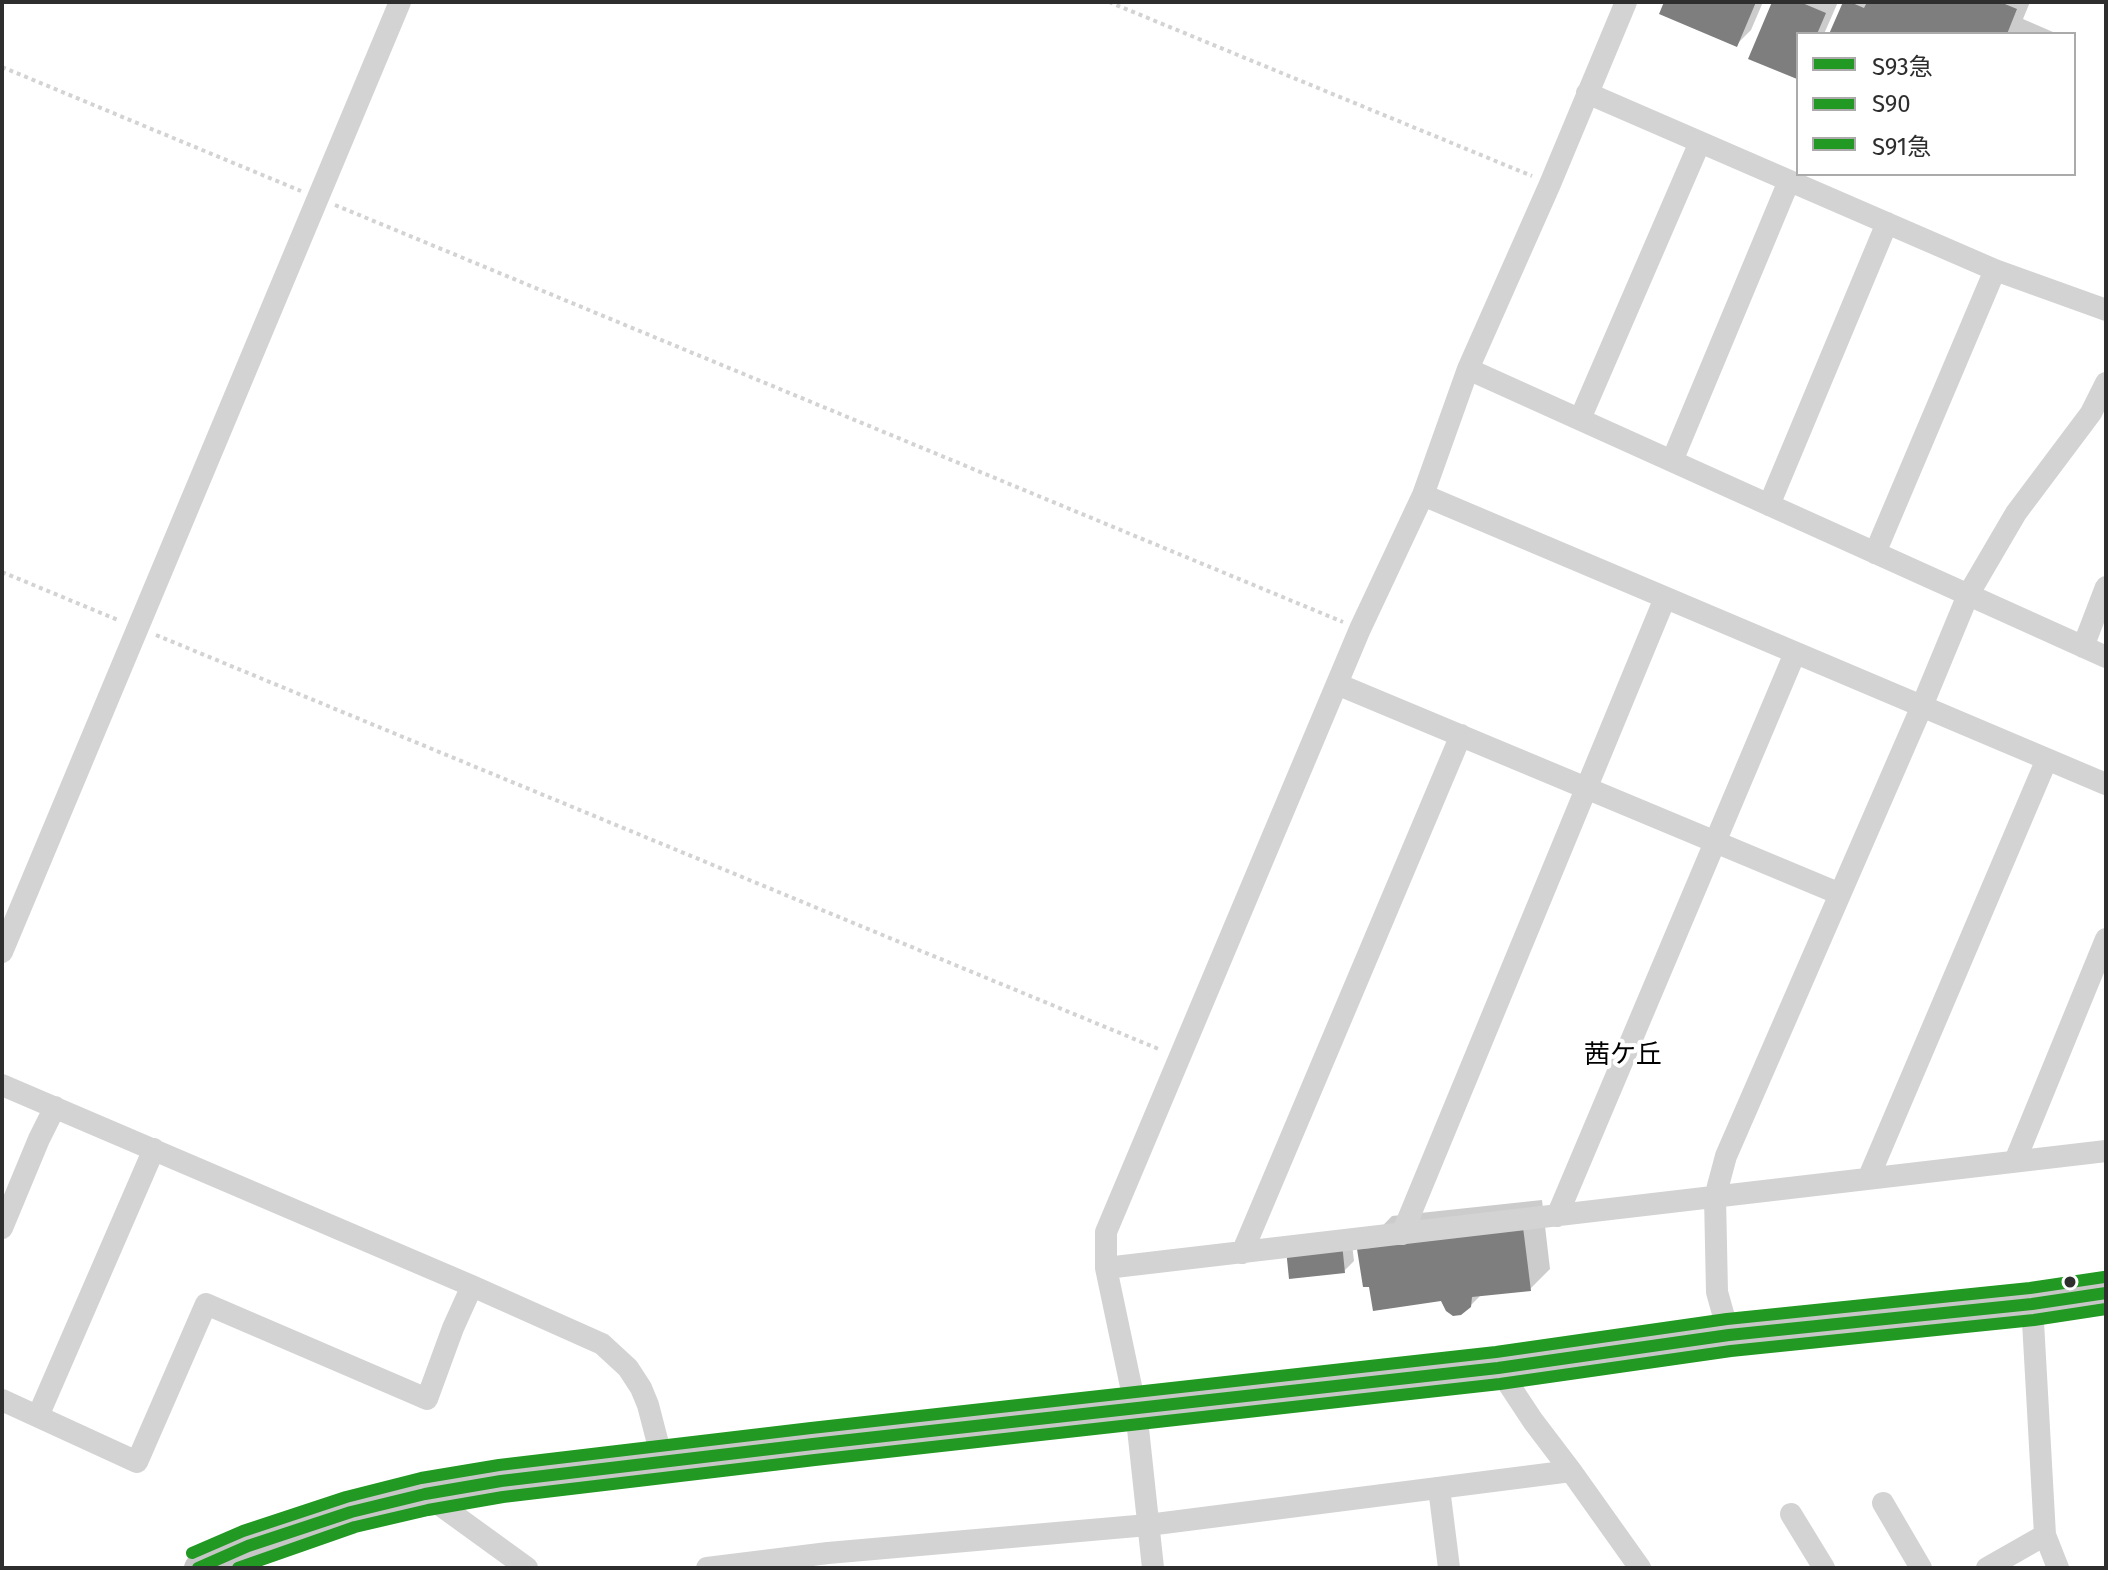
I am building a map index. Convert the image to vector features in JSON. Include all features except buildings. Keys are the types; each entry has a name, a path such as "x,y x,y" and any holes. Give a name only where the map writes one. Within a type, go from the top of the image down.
{"main road":[{"path":"198,1568 248,1546 351,1512 425,1494 501,1481 1498,1368 1729,1335 2032,1304 2106,1293"}],"street":[{"path":"2,952 400,2"},
{"path":"1153,1568 1136,1410 1106,1268 1106,1232 1360,629 1423,495 1468,369 1626,2"},
{"path":"1587,93 1995,270 2106,310"},
{"path":"1580,419 1700,142"},
{"path":"1672,461 1789,181"},
{"path":"1769,505 1887,223"},
{"path":"1875,553 1995,270"},
{"path":"1468,369 2106,657"},
{"path":"1729,1335 1717,1292 1715,1197 1726,1156 1968,595 2016,513 2098,416 2106,383"},
{"path":"1423,495 2106,784"},
{"path":"2083,647 2106,587"},
{"path":"1402,1234 1665,598"},
{"path":"1557,1216 1795,653"},
{"path":"1337,684 1840,894"},
{"path":"1242,1253 1461,735"},
{"path":"1868,1179 2047,759"},
{"path":"2015,1161 2106,939"},
{"path":"2,1085 602,1344 628,1368 641,1388 663,1463"},
{"path":"2,1228 55,1107"},
{"path":"38,1416 154,1149"},
{"path":"1106,1268 2106,1151"},
{"path":"2,1400 137,1462 206,1304 427,1399 472,1286"},
{"path":"2032,1304 2045,1535 2058,1568"},
{"path":"1498,1368 1640,1568"},
{"path":"707,1568 839,1561 1571,1471"},
{"path":"1439,1488 1449,1568"},
{"path":"425,1494 527,1568"},
{"path":"1883,1503 1921,1568"},
{"path":"1791,1514 1824,1568"},
{"path":"1987,1568 2045,1535"}],"path":[{"path":"1109,2 1550,184"},
{"path":"2,67 1360,629"},
{"path":"2,572 1179,1057"}],"transit line":[{"name":"S91急","path":"192,1553 243,1531 346,1497 421,1478 499,1465 1496,1352 1727,1319 2030,1288 2104,1277"},
{"name":"S93急","path":"198,1568 248,1546 351,1512 425,1494 501,1481 1498,1368 1729,1335 2032,1304 2106,1293"},
{"name":"S90","path":"238,1568 355,1527 503,1497 1500,1384 1731,1351 2034,1320 2106,1309"}],"district":[{"name":"茜ケ丘","path":"1623,1056"}]}
